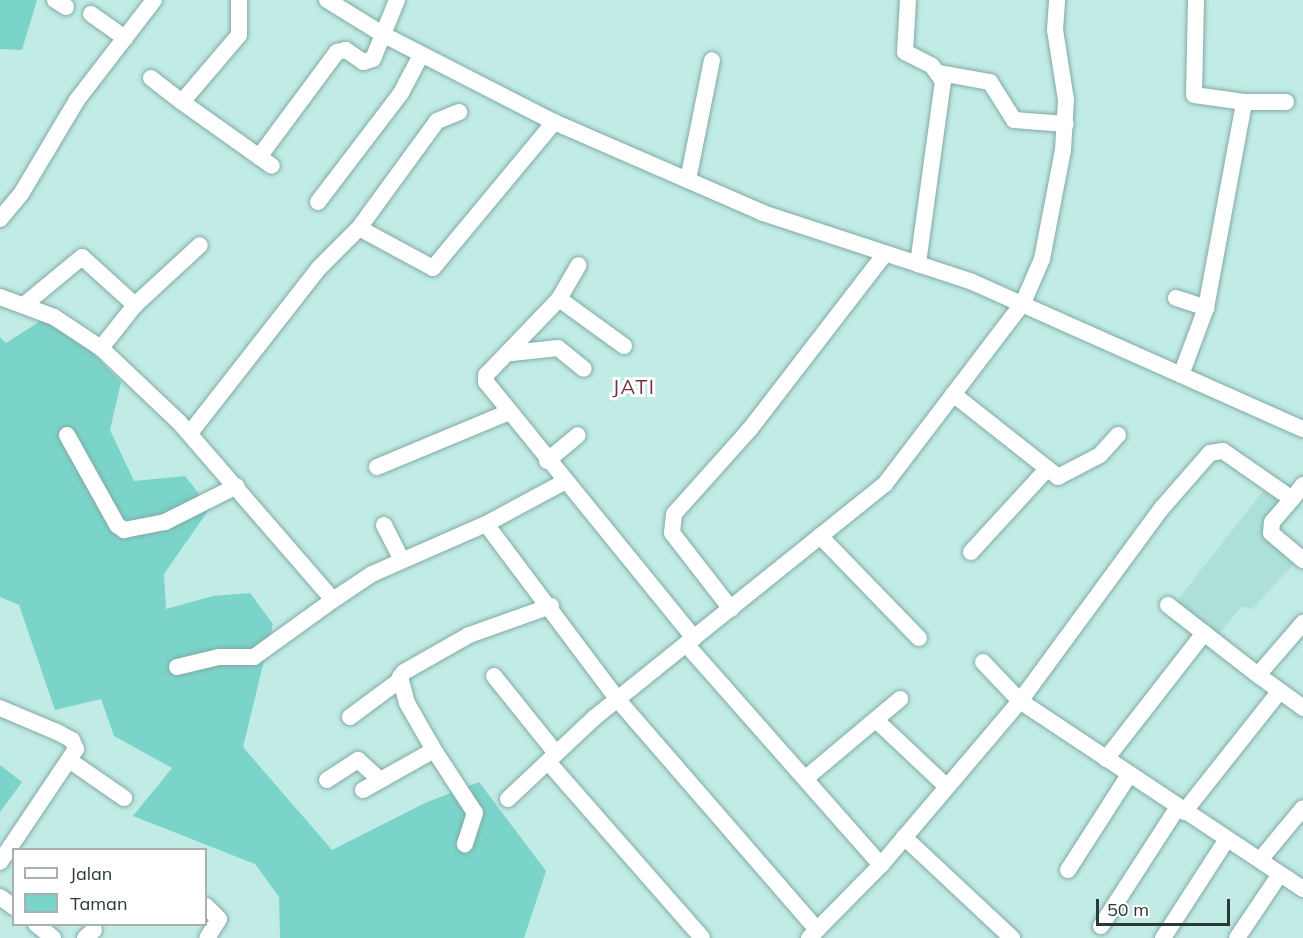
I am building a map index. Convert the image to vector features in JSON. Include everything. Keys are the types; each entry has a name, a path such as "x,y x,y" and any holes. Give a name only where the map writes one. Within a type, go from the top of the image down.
{"street":[{"path":"0,219 21,194 76,100 154,0"},
{"path":"182,102 239,35 239,0"},
{"path":"327,0 384,35 554,122 763,213 918,264 1023,303 1303,429"},
{"path":"151,78 266,162 337,52 346,50 370,62 384,35 397,0"},
{"path":"908,0 905,52 940,74 990,82 1014,120 1066,124"},
{"path":"508,799 618,700 885,484 1023,303 1042,259 1066,124 1055,30 1057,0"},
{"path":"1196,0 1194,94 1244,102 1286,102"},
{"path":"91,14 125,38"},
{"path":"318,202 401,93 422,55"},
{"path":"687,180 712,60"},
{"path":"918,264 943,93 940,74"},
{"path":"1181,375 1206,308 1244,102"},
{"path":"190,433 320,268 359,228 437,121 459,112"},
{"path":"359,228 433,268 554,122"},
{"path":"101,348 135,305 200,244"},
{"path":"731,609 672,533 670,522 750,429 885,254"},
{"path":"24,305 82,257 135,305"},
{"path":"579,265 560,299 512,352 485,377 507,413 690,641 881,865"},
{"path":"0,297 54,317 101,348 190,433 333,600"},
{"path":"1176,298 1206,308"},
{"path":"560,299 624,346"},
{"path":"512,352 534,354 558,348 585,369"},
{"path":"953,394 1058,477 1067,475 1100,455 1118,435"},
{"path":"377,467 507,413"},
{"path":"67,435 117,525 124,530 165,522 237,486"},
{"path":"547,461 578,435"},
{"path":"486,524 530,585 551,606 618,700 813,934 881,865 945,785 1020,701 1162,508 1210,453 1223,451 1292,499"},
{"path":"971,552 1047,469"},
{"path":"177,667 219,657 254,657 333,600 401,559 486,524 564,482"},
{"path":"1303,485 1272,522 1271,533 1303,560"},
{"path":"384,525 401,559"},
{"path":"820,536 919,638"},
{"path":"1168,605 1303,708"},
{"path":"350,717 400,680 404,672 437,650 551,606"},
{"path":"1258,675 1303,622"},
{"path":"1106,759 1204,633"},
{"path":"982,662 1020,701 1303,889"},
{"path":"494,676 552,758 702,938"},
{"path":"400,680 407,703 475,813 465,844"},
{"path":"1101,926 1181,810 1280,691"},
{"path":"806,778 878,721 900,699"},
{"path":"0,708 72,740 76,749 0,862"},
{"path":"878,721 945,785"},
{"path":"363,790 434,750"},
{"path":"69,760 124,798"},
{"path":"327,780 358,760 380,780"},
{"path":"1068,870 1129,775"},
{"path":"1260,860 1303,808"},
{"path":"904,837 1012,938"},
{"path":"1163,938 1227,839"},
{"path":"1237,938 1280,874"},
{"path":"207,907 219,919 207,938"},
{"path":"38,926 53,938"}],"shaded area":[{"path":"1263,491 1290,507 1267,534 1296,562 1252,609 1242,606 1217,636 1175,603"}],"green space":[{"path":"0,0 37,0 22,50 0,49"},
{"path":"53,313 121,382 110,430 134,481 185,476 210,508 164,574 166,609 213,596 250,593 273,624 243,747 332,850 425,803 479,782 546,871 524,938 280,938 279,897 255,864 133,816 172,768 114,736 101,699 55,710 19,605 0,597 0,337 6,343"},
{"path":"0,765 22,782 0,812"}],"district":[{"name":"JATI","path":"634,386"}]}
